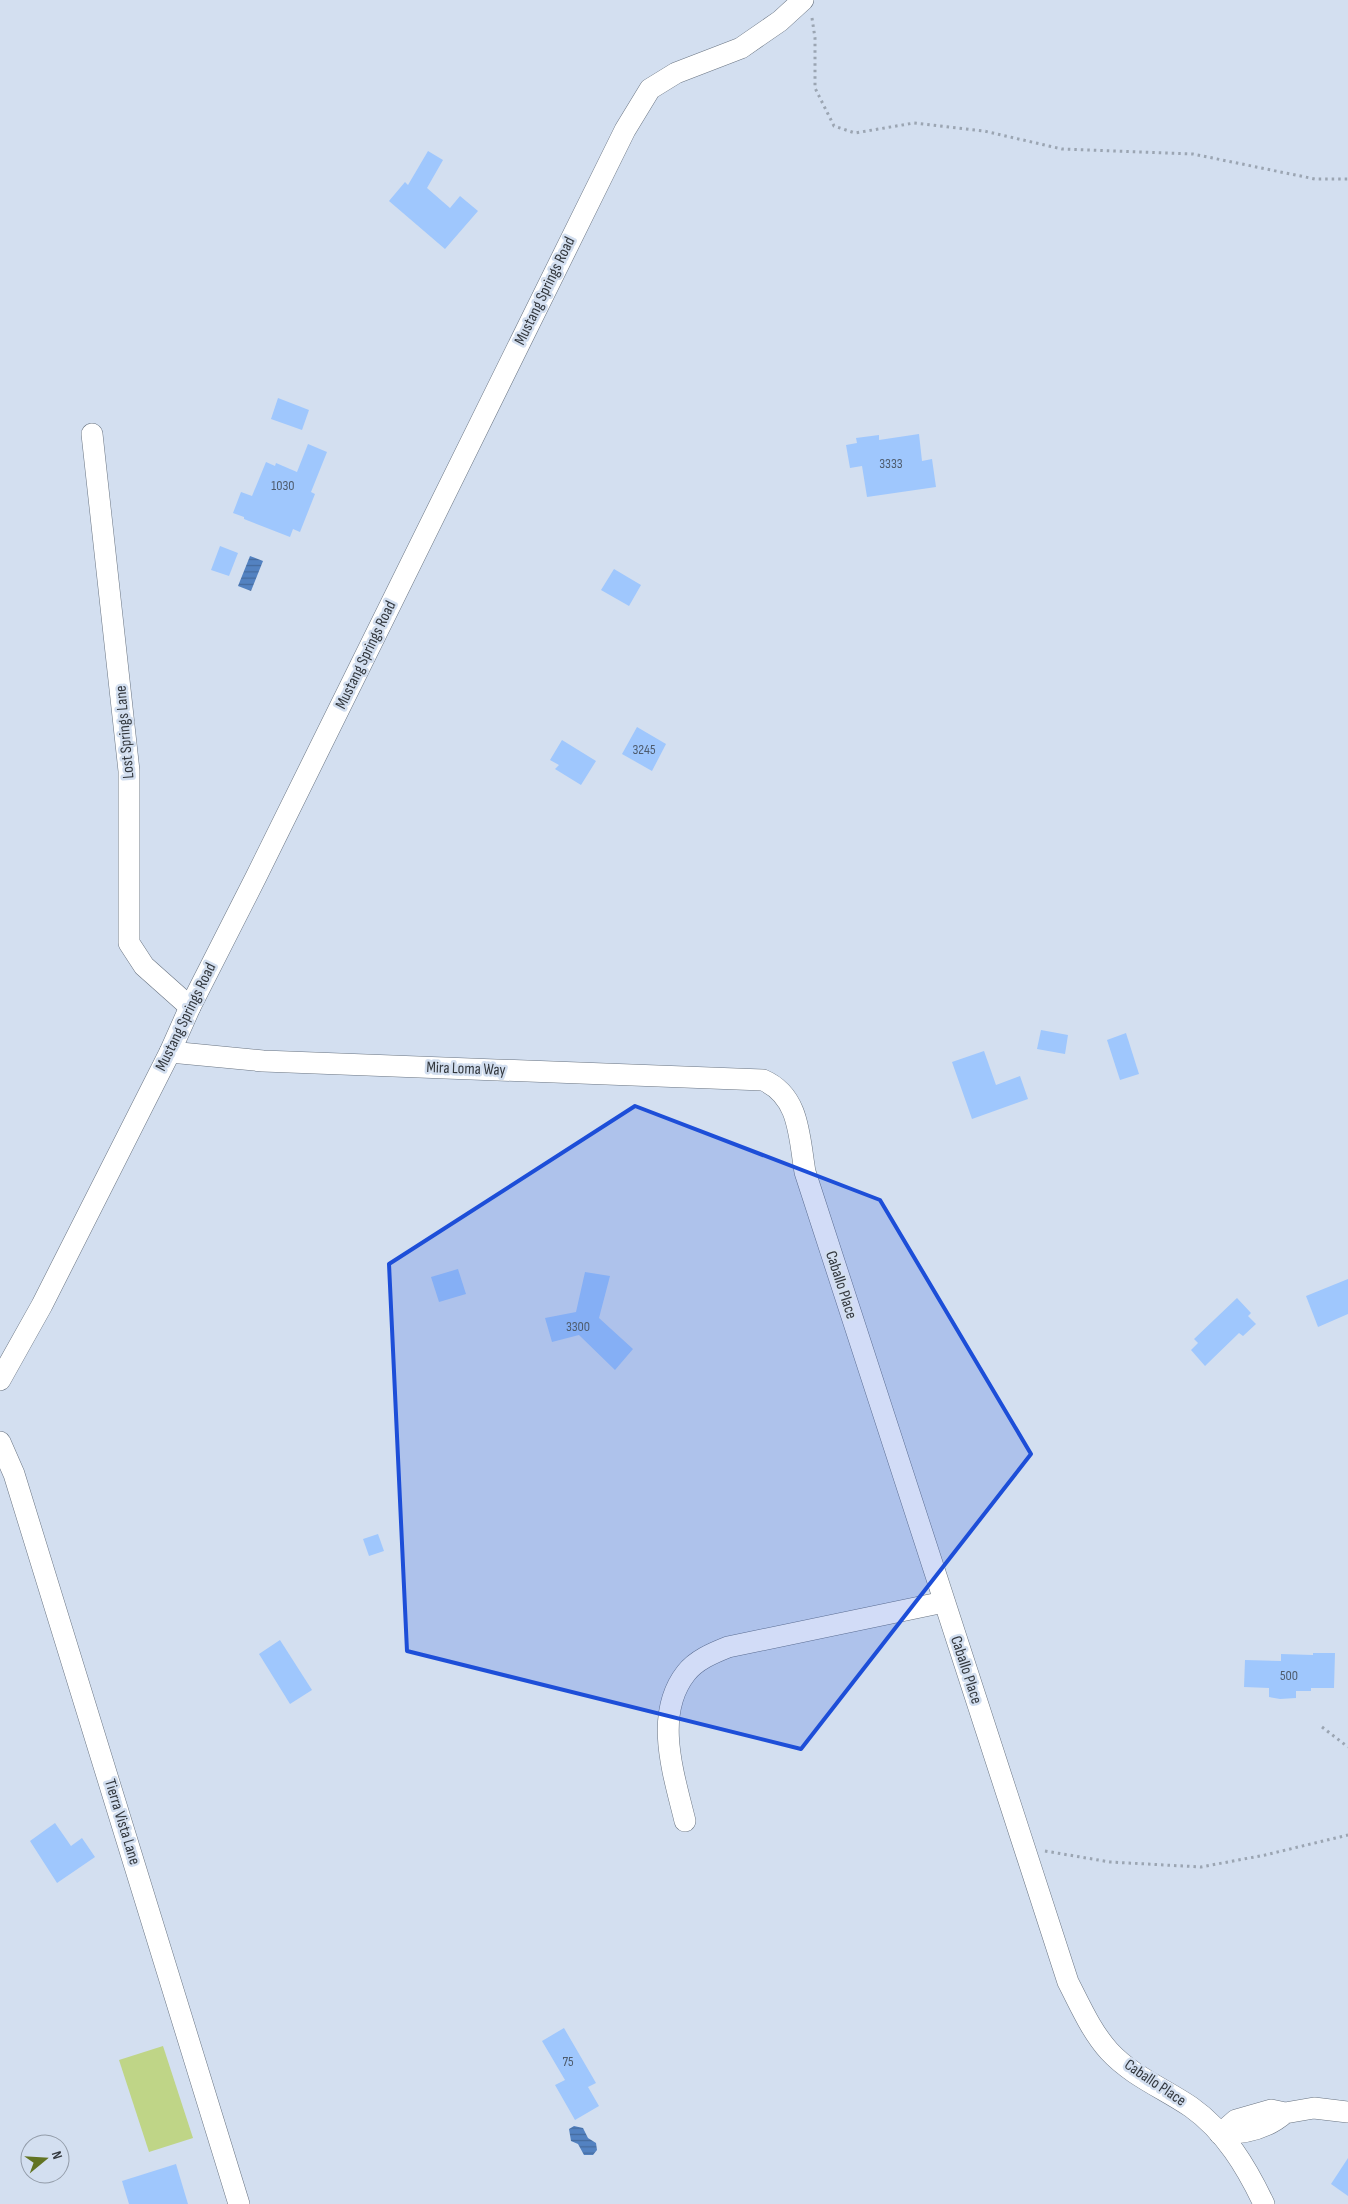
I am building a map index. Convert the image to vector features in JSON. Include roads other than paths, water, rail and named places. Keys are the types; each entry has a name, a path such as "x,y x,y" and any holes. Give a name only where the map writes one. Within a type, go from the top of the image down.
{"street":[{"name":"Mustang Springs Road","path":"0,1380 42,1305 170,1052 190,1007 261,868 625,130 650,89 676,73 741,48 807,5"},
{"name":"Lost Springs Lane","path":"92,434 129,771 129,943 144,966 190,1007"},
{"name":"Mira Loma Way","path":"170,1052 264,1062 763,1080"},
{"name":"Caballo Place","path":"763,1080 776,1086 795,1112 805,1172 1068,1982 1088,2022 1109,2051 1138,2075 1191,2108 1220,2134 1241,2160 1264,2204"},
{"name":"Tierra Vista Lane","path":"0,1442 14,1474 239,2204"},
{"path":"685,1821 674,1772 668,1725 671,1705 677,1687 687,1671 706,1656 728,1647 944,1602"},
{"path":"1220,2134 1236,2120 1271,2110 1285,2113 1314,2108 1348,2112"}],"water":[{"path":"250,556 263,561 251,591 238,586"},
{"path":"574,2126 583,2128 588,2138 596,2143 597,2150 593,2155 584,2155 578,2144 571,2141 569,2129"}]}
